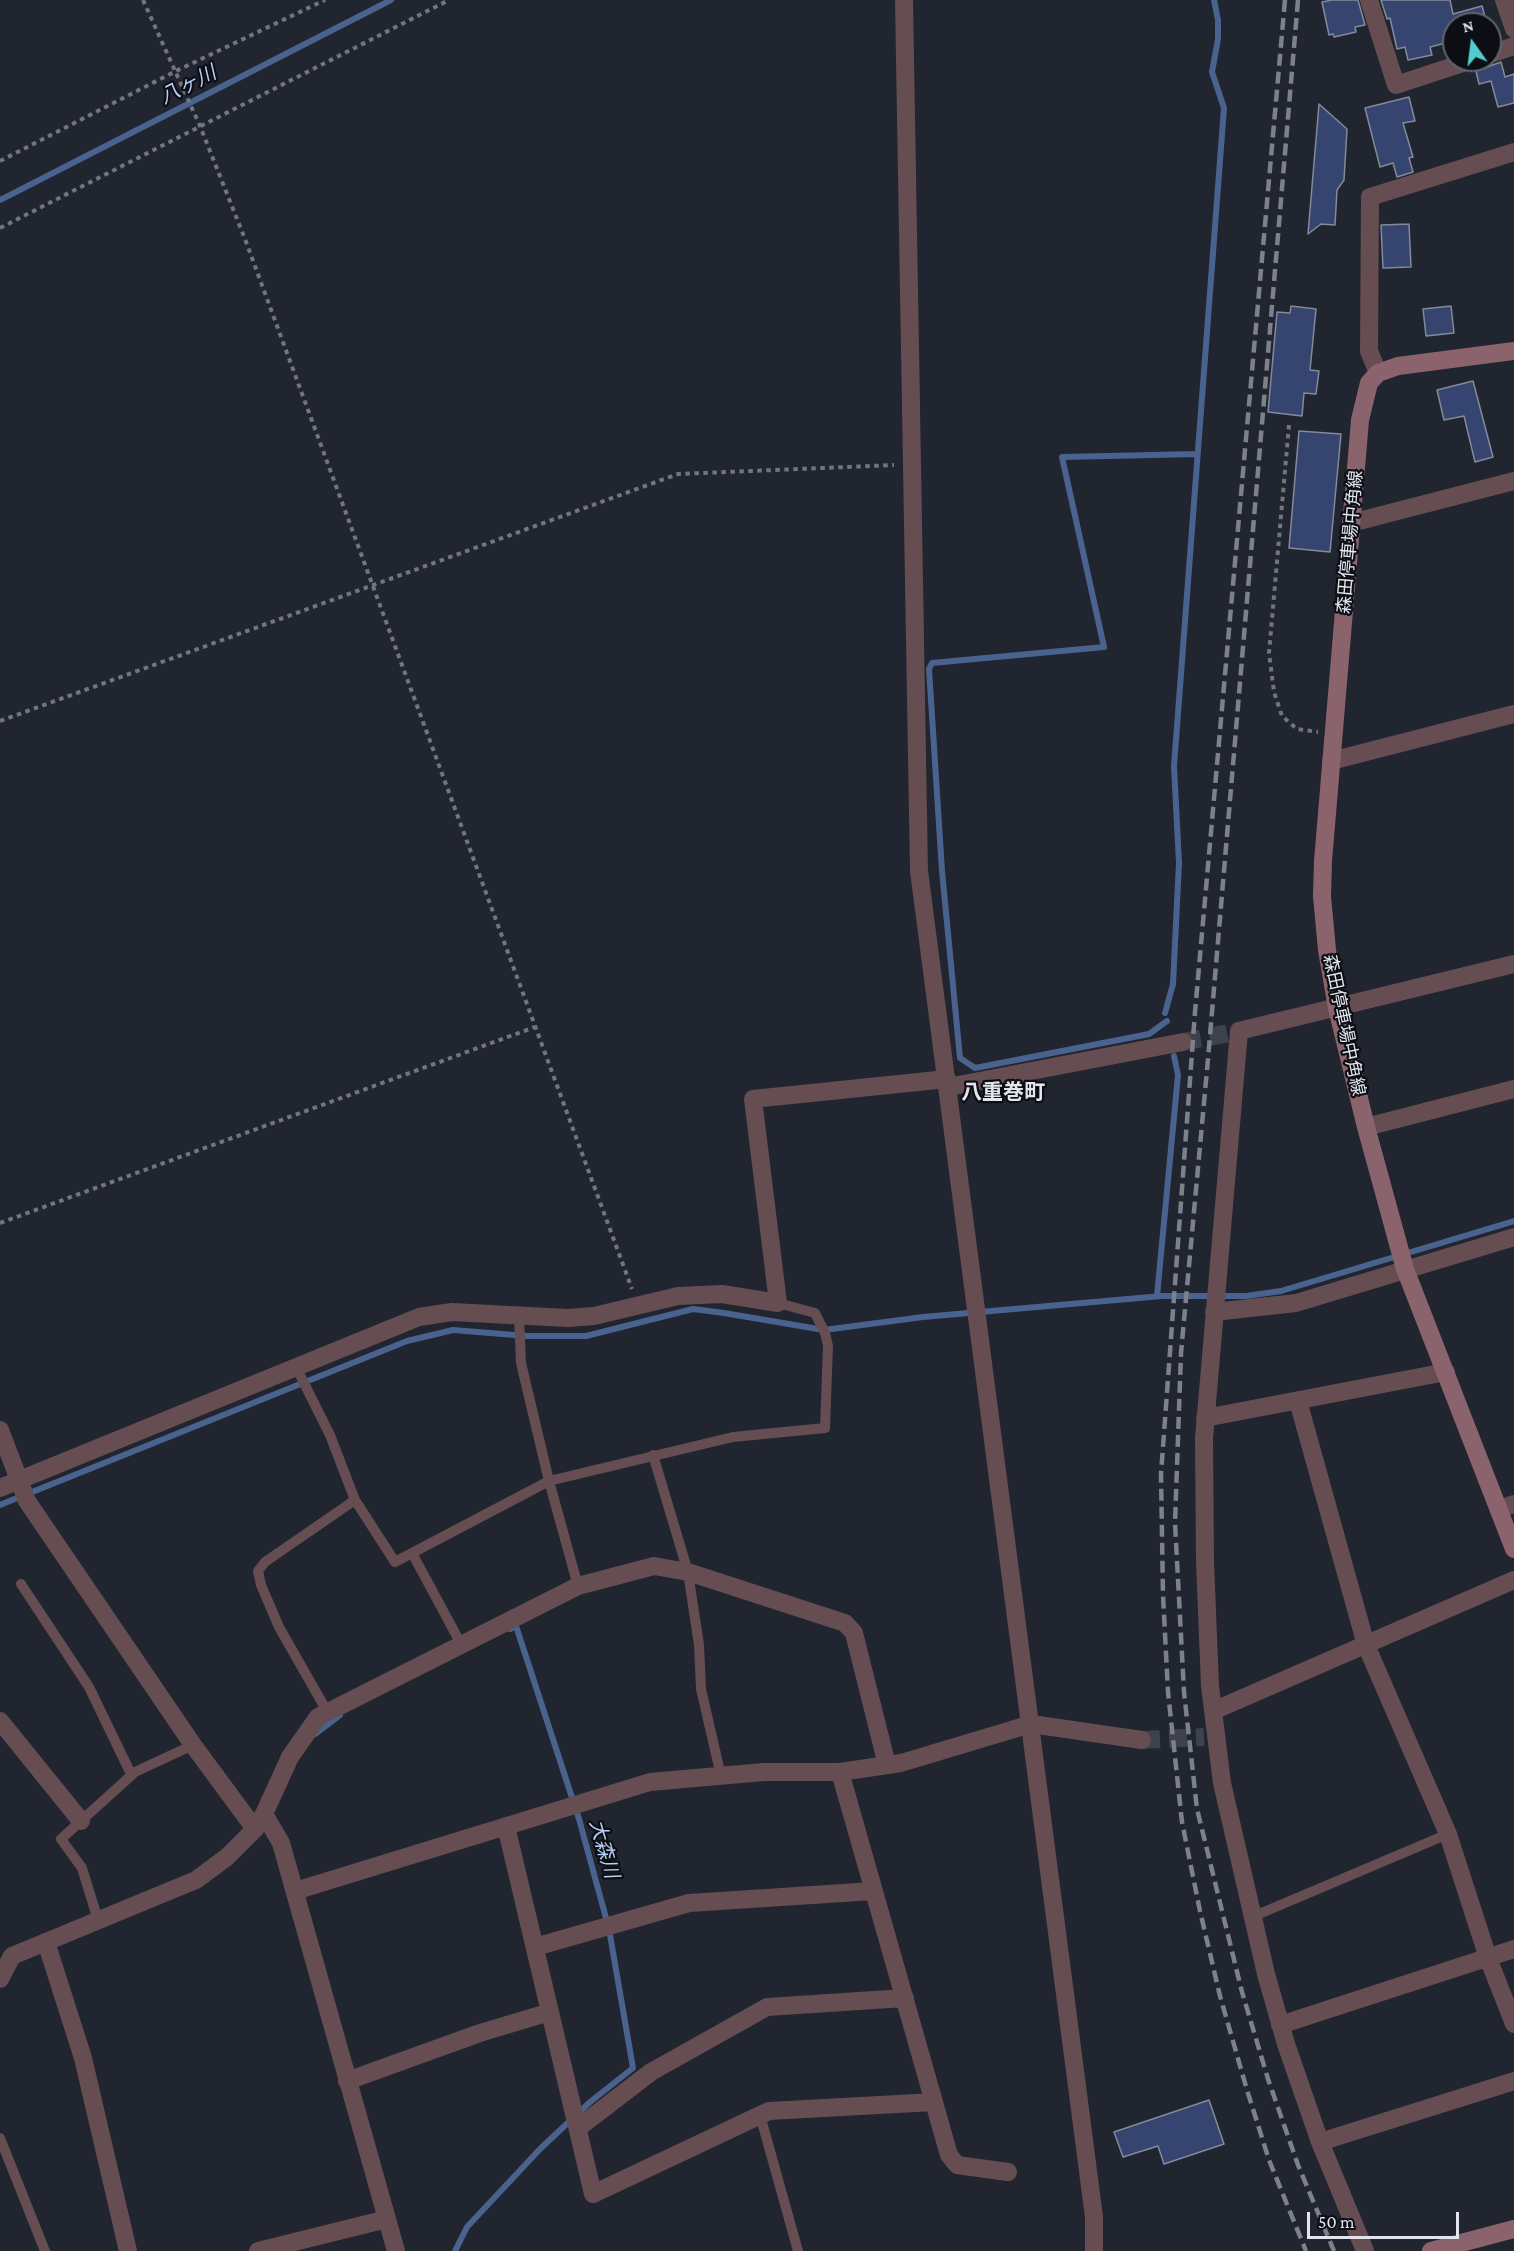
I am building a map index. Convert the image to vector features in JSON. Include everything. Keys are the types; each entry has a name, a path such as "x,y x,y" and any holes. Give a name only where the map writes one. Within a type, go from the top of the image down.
{"main road":[{"path":"1378,373 1398,366 1514,351"},
{"name":"森田停車場中角線","path":"1378,373 1369,383 1360,420 1323,861 1322,896 1327,950 1337,1008 1366,1127 1403,1258 1446,1372 1506,1507 1514,1549"},
{"path":"1431,2251 1514,2229"}],"street":[{"path":"904,0 920,871 1094,2217 1094,2251"},
{"path":"1369,0 1396,85 1442,70"},
{"path":"1504,0 1514,29"},
{"path":"1378,373 1369,351 1370,197 1514,152"},
{"path":"1351,523 1514,480"},
{"path":"1331,761 1514,714"},
{"path":"1365,2251 1320,2142 1280,2025 1210,1736 1214,1711 1210,1686 1205,1562 1204,1438 1239,1031 1514,964"},
{"path":"0,1488 23,1489 419,1317 452,1312 519,1321 576,1317 678,1296 722,1294 778,1303 753,1099 947,1083 1183,1042"},
{"path":"1366,1127 1514,1089"},
{"path":"1214,1312 1296,1303 1403,1258 1514,1237"},
{"path":"1205,1418 1446,1372"},
{"path":"1298,1401 1366,1645 1448,1834 1488,1958 1514,2024"},
{"path":"0,1430 23,1489 193,1745 281,1843 396,2251"},
{"path":"2,1969 12,1956 196,1880 227,1857 260,1822 290,1757 318,1717 578,1586 654,1566 688,1572 845,1623 854,1633 887,1765"},
{"path":"1214,1711 1514,1580"},
{"path":"0,1721 81,1821"},
{"path":"295,1891 650,1782 764,1772 840,1772 901,1763 1030,1724 1142,1740"},
{"path":"840,1772 950,2155 957,2165 1008,2172"},
{"path":"506,1826 594,2194 769,2111 934,2102"},
{"path":"535,1947 689,1903 874,1892"},
{"path":"46,1942 83,2058 128,2251"},
{"path":"1280,2025 1514,1949"},
{"path":"576,2120 651,2072 767,2007 905,1998"},
{"path":"347,2081 480,2033 550,2012"},
{"path":"1320,2142 1514,2081"},
{"path":"258,2251 387,2219"}],"lane":[{"path":"299,1371 330,1435 355,1500 394,1562 549,1481 733,1437 825,1428 828,1346 825,1333 815,1313 778,1303"},
{"path":"519,1321 521,1363 549,1481 578,1586"},
{"path":"653,1455 688,1572 699,1645 701,1689 721,1776"},
{"path":"328,1713 279,1627 261,1585 258,1571 265,1562 355,1500"},
{"path":"412,1553 461,1644"},
{"path":"21,1584 89,1687 131,1774"},
{"path":"98,1920 82,1868 62,1839 131,1774 193,1745"},
{"path":"1252,1917 1448,1834"},
{"path":"760,2115 798,2251"},
{"path":"0,2138 45,2251"}],"path":[{"path":"143,0 200,126 245,239 638,1305"},
{"path":"0,161 176,71 325,0"},
{"path":"0,228 449,0"},
{"path":"1289,425 1269,653 1274,692 1282,716 1297,729 1334,732"},
{"path":"0,721 678,474 912,464"},
{"path":"0,1223 535,1027"}],"building":[{"path":"1358,0 1365,25 1355,27 1356,32 1334,37 1333,34 1329,35 1322,2"},
{"path":"1381,0 1450,0 1453,12 1442,12 1442,44 1430,47 1432,55 1408,60 1405,47 1397,49 1390,18 1387,19"},
{"path":"1482,6 1484,12 1460,12"},
{"path":"1502,66 1505,77 1514,74 1514,103 1498,107 1491,81 1479,84 1476,72 1502,72"},
{"path":"1409,97 1415,121 1403,123 1413,157 1409,158 1413,172 1397,177 1393,163 1380,167 1365,108"},
{"path":"1319,104 1347,129 1344,180 1337,190 1335,225 1321,224 1308,234"},
{"path":"1409,224 1411,267 1383,268 1381,225"},
{"path":"1291,306 1316,309 1310,370 1319,371 1316,394 1304,393 1302,416 1268,412 1277,312 1290,313"},
{"path":"1451,306 1454,333 1426,336 1423,309"},
{"path":"1473,381 1493,457 1475,462 1464,416 1444,420 1437,390"},
{"path":"1299,431 1341,434 1330,552 1289,548"},
{"path":"1209,2100 1224,2144 1164,2164 1158,2146 1123,2157 1114,2132"}],"waterway":[{"name":"八ヶ川","path":"0,200 391,0"},
{"path":"1165,1013 1173,984 1179,863 1174,766 1224,108 1212,72 1218,39 1218,20 1214,0"},
{"path":"1167,1021 1149,1034 975,1068 960,1058 942,871 929,669 932,663 1104,647 1062,457 1197,454"},
{"path":"1157,1296 1178,1075 1174,1056"},
{"path":"0,1505 407,1341 453,1330 527,1336 586,1336 693,1309 824,1330 923,1317 1162,1296 1246,1296 1281,1291 1514,1221"},
{"name":"大森川","path":"455,2251 467,2227 540,2149 590,2102 633,2068 609,1929 579,1819 516,1626 510,1629"},
{"name":"大森川","path":"315,1734 340,1715"}],"tunnel":[{"path":"1183,1042 1239,1031"},
{"path":"1142,1740 1204,1737"}],"railway":[{"path":"1285,0 1195,1012 1161,1474 1163,1595 1168,1692 1182,1822 1220,1996 1247,2090 1269,2160 1306,2251"},
{"path":"1298,0 1181,1353 1175,1523 1184,1692 1197,1809 1242,1992 1268,2079 1298,2165 1334,2251"}],"district":[{"name":"八重巻町","path":"1003,1093"}]}
